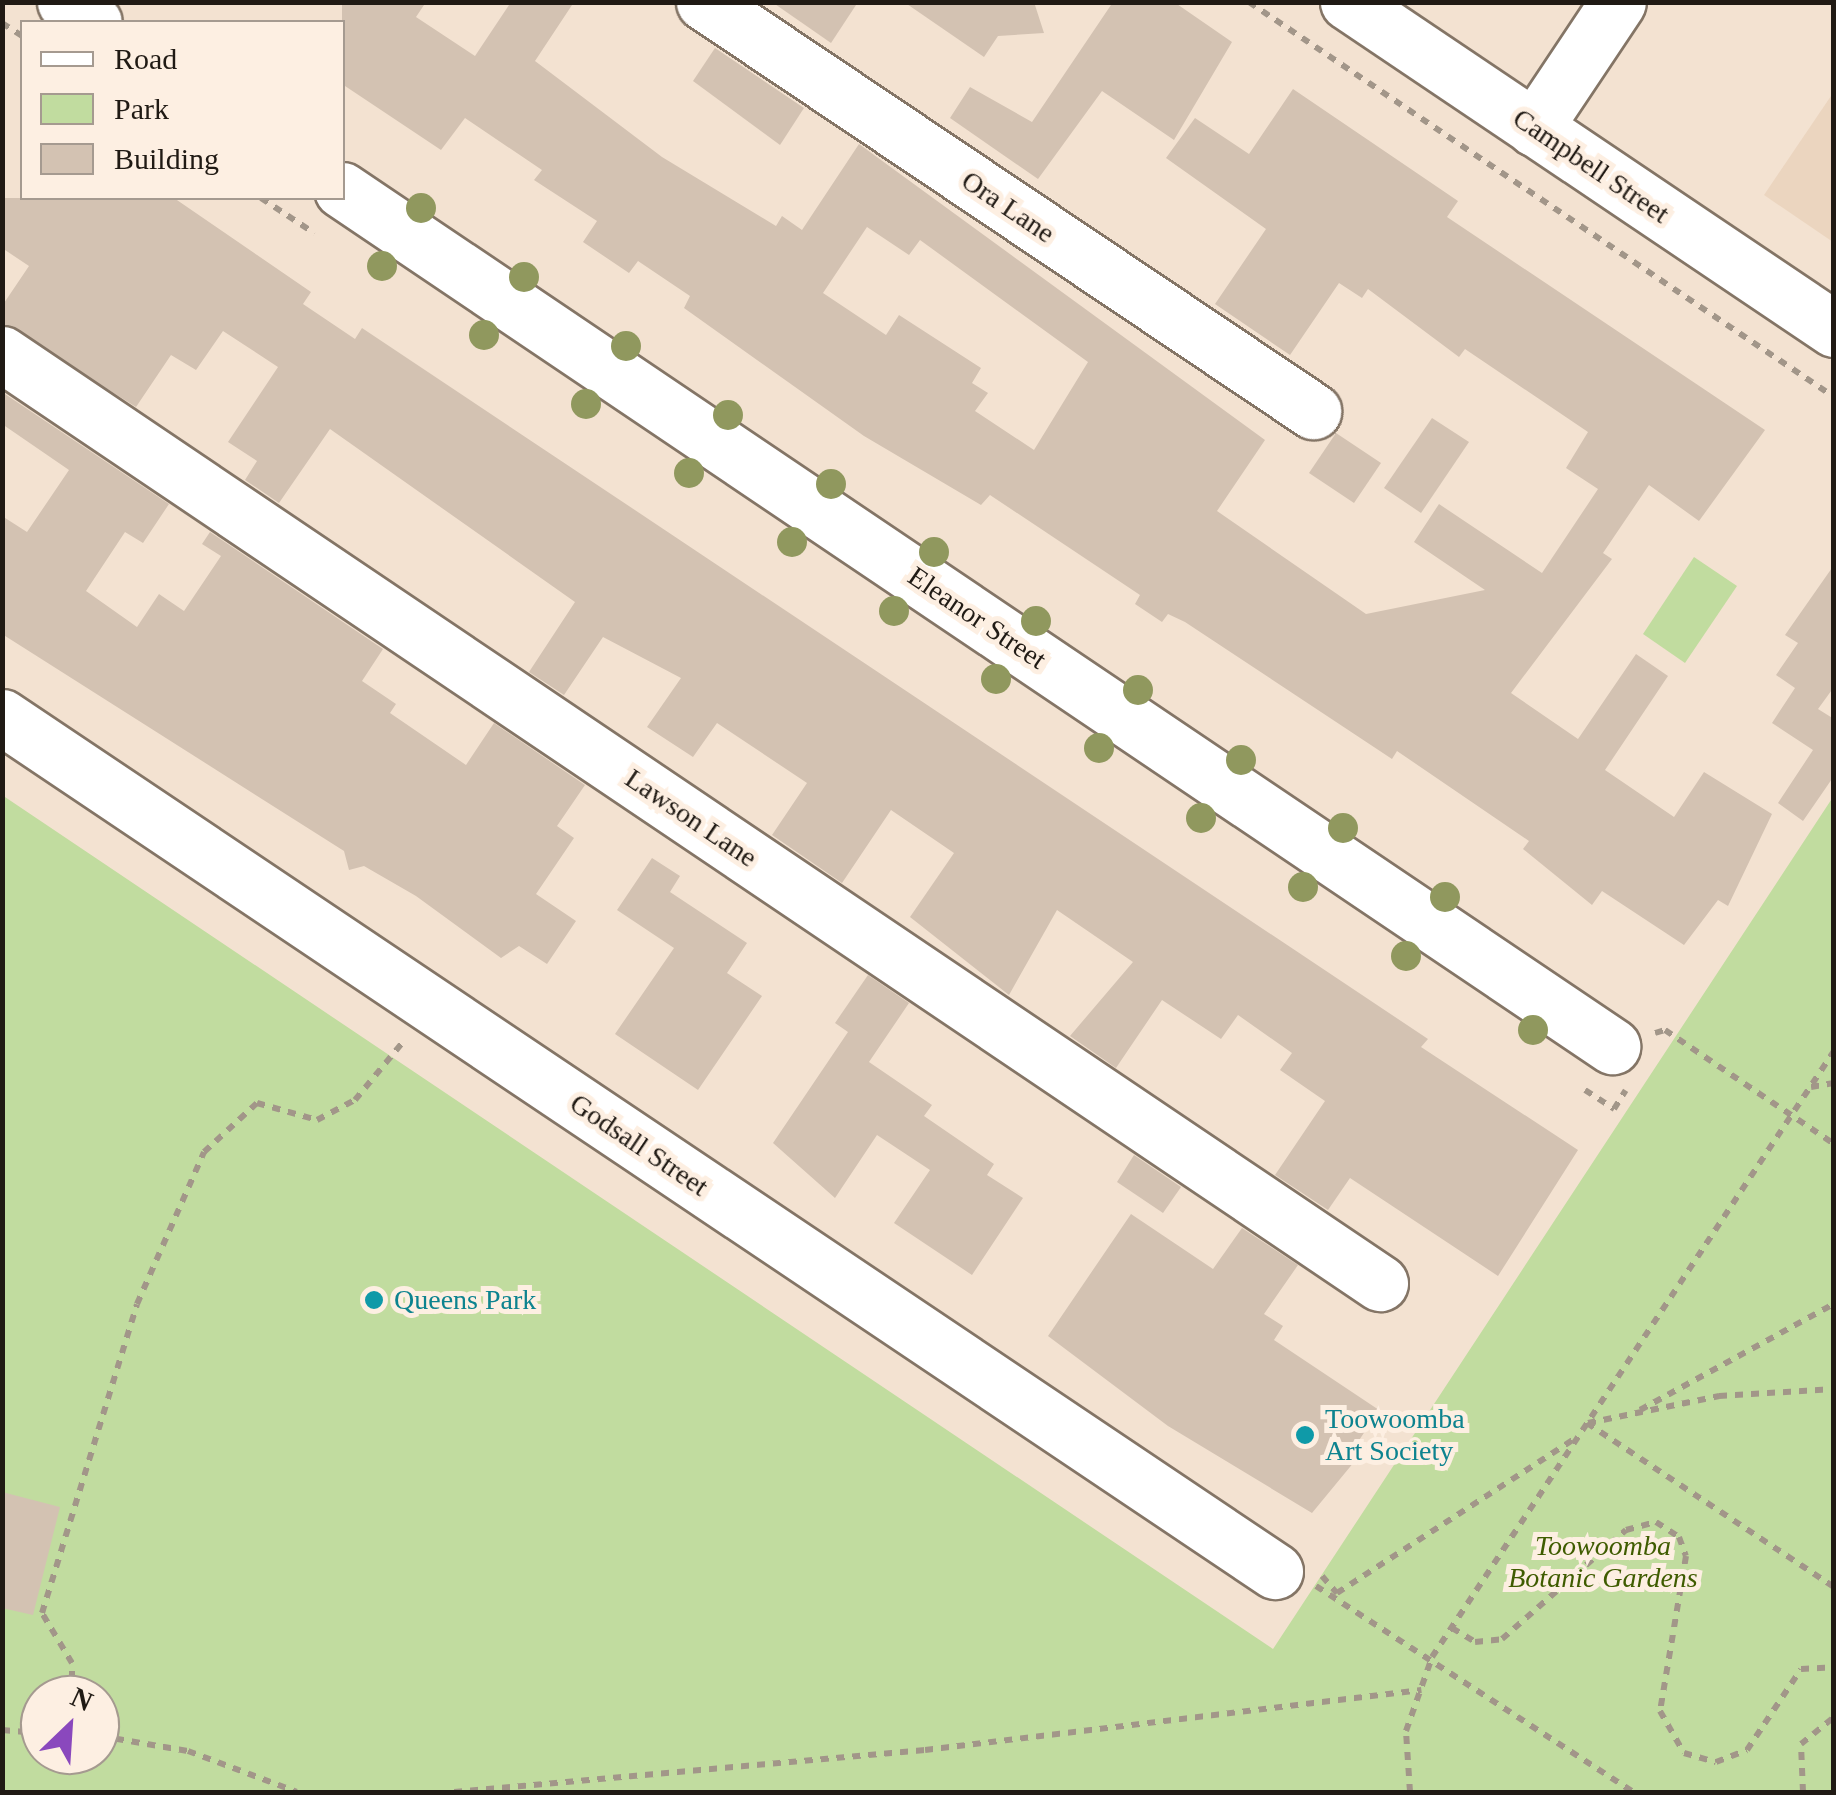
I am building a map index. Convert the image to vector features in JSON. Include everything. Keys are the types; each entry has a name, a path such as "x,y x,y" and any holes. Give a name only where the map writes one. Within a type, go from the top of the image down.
{"street":[{"path":"64,2 91,20"},
{"name":"Ora Lane","path":"704,2 1312,411"},
{"name":"Campbell Street","path":"1348,2 1834,330"},
{"path":"1534,128 1618,2"},
{"name":"Eleanor Street","path":"345,192 1612,1046"},
{"name":"Lawson Lane","path":"2,354 1380,1283"},
{"name":"Godsall Street","path":"2,717 1275,1572"}],"path":[{"path":"1249,2 1834,397"},
{"path":"72,1675 72,1662 42,1613 138,1304 204,1152 257,1103 318,1120 355,1100 433,1006"},
{"path":"1612,1046 1665,1030 1834,1144"},
{"path":"1410,1792 1406,1730 1432,1658 1834,1052"},
{"path":"1810,1087 1834,1083"},
{"path":"1634,1413 1834,1304"},
{"path":"1587,1423 1634,1413 1834,1389"},
{"path":"1587,1423 1834,1587"},
{"path":"1337,1593 1578,1437"},
{"path":"1452,1628 1475,1642 1502,1639 1626,1530 1656,1522 1679,1537 1686,1556 1660,1711 1684,1753 1716,1762 1747,1750 1800,1669 1834,1667"},
{"path":"1275,1572 1337,1593 1633,1792"},
{"path":"454,1792 925,1750 1421,1690"},
{"path":"1802,1792 1801,1744 1834,1716"},
{"path":"120,1739 188,1751 297,1792"}],"shaded area":[{"path":"1833,93 1833,242 1764,195"}],"green space":[{"path":"1694,557 1737,586 1685,663 1643,634"},
{"name":"Queens Park","path":"2,795 1273,1649 1833,797 1833,1792 3,1792"}],"building":[{"path":"342,2 426,2 416,17 475,56 511,2 574,2 535,61 662,157 776,226 782,216 802,230 859,144 1265,440 1217,511 1366,614 1485,590 1414,542 1439,504 1542,573 1598,489 1566,468 1588,432 1465,349 1459,357 1368,289 1362,298 1339,283 1290,355 1215,304 1266,229 1166,158 1195,118 1249,154 1293,89 1458,201 1447,217 1765,430 1699,521 1649,485 1603,553 1612,559 1511,693 1578,739 1636,654 1668,676 1605,770 1674,817 1704,772 1772,814 1728,906 1718,900 1684,945 1602,891 1592,905 1523,849 1529,841 1397,751 1392,759 1185,622 1168,614 1162,622 1135,604 1140,595 990,495 981,505 864,436 684,308 690,296 638,261 629,273 583,242 597,221 534,180 542,170 465,118 441,150 345,86","holes":["867,227 909,255 920,240 1088,362 1034,450 975,411 988,393 972,383 981,368 899,315 886,335 823,293"]},
{"path":"772,2 858,2 831,43"},
{"path":"904,2 1034,2 1044,33 998,36 984,57"},
{"path":"1113,2 1174,2 1232,42 1174,140 1102,91 1038,179 950,118 970,87 1032,122"},
{"path":"715,48 804,108 780,145 693,81"},
{"path":"2,198 177,200 311,292 303,304 355,339 362,328 1428,1039 1421,1047 1578,1150 1498,1276 1350,1178 1328,1210 1275,1175 1325,1101 1280,1070 1292,1053 1238,1015 1221,1039 1162,1000 1116,1068 1070,1036 1133,962 1057,910 1009,995 910,917 954,853 891,810 842,883 772,835 807,783 717,723 693,757 647,727 681,678 603,637 564,695 529,672 575,602 330,429 279,503 245,480 257,461 228,442 278,367 223,331 196,370 171,355 136,407 2,323 2,306 29,266 2,248"},
{"path":"2,392 169,504 143,543 125,532 86,591 137,627 159,594 184,611 221,556 202,544 210,532 383,649 362,681 396,704 390,713 466,765 494,723 585,785 557,826 574,838 536,894 576,921 547,964 519,946 501,958 416,896 364,866 349,870 344,851 2,634 2,516 27,532 69,470 2,424"},
{"path":"1432,418 1469,442 1421,513 1384,488"},
{"path":"1336,433 1381,463 1354,503 1309,473"},
{"path":"1834,565 1834,687 1818,709 1834,719 1834,776 1803,821 1778,803 1813,750 1772,723 1795,688 1776,675 1798,643 1785,635"},
{"path":"652,858 680,876 670,892 747,943 727,973 762,996 698,1090 615,1034 674,948 617,910"},
{"path":"868,975 909,1003 869,1062 932,1105 924,1116 994,1164 987,1175 1023,1198 972,1275 894,1223 930,1170 877,1135 835,1198 773,1143 848,1032 835,1023"},
{"path":"1134,1155 1181,1187 1163,1213 1117,1182"},
{"path":"1131,1214 1213,1269 1242,1228 1298,1265 1264,1314 1283,1326 1274,1340 1379,1410 1352,1451 1359,1456 1312,1513 1168,1426 1048,1336"},
{"path":"2,1492 60,1507 33,1615 2,1608"}],"place":[{"name":"Queens Park","path":"374,1300"},
{"name":"Toowoomba Art Society","path":"1305,1435"}],"park label":[{"name":"Toowoomba Botanic Gardens","path":"1603,1562"}]}
